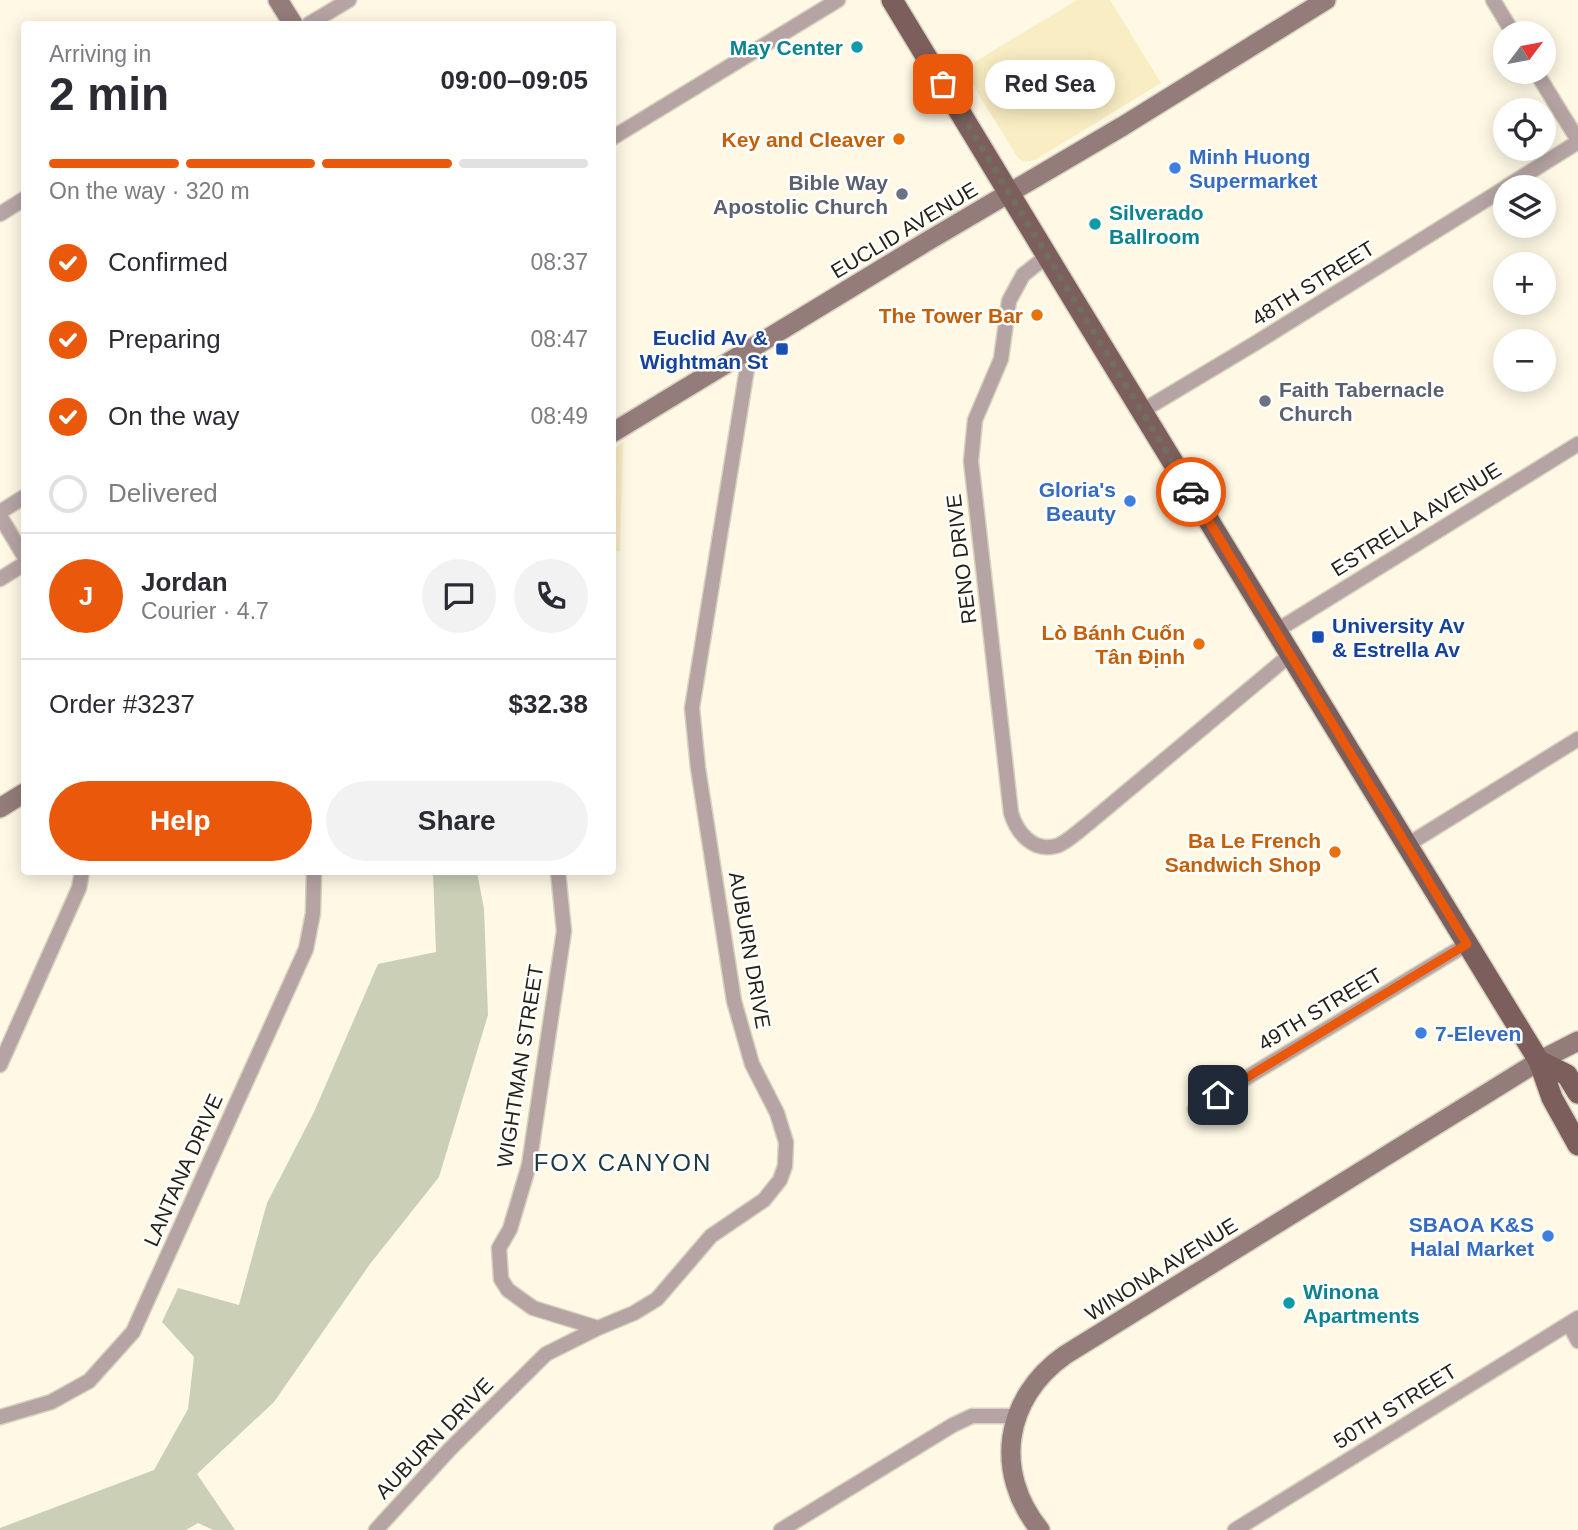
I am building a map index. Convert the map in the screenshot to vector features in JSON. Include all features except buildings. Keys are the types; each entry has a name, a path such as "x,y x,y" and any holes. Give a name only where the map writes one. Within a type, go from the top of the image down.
{"main road":[{"path":"278,0 291,21"},
{"path":"892,0 1539,1061 1552,1098 1578,1145"},
{"name":"EUCLID AVENUE","path":"616,431 1134,119 1326,0"},
{"path":"0,808 21,795"},
{"name":"WINONA AVENUE","path":"1017,1416 1034,1383 1065,1355 1539,1061 1578,1041"},
{"path":"1539,1061 1567,1074 1578,1093"},
{"path":"1017,1416 1011,1444 1013,1475 1023,1505 1040,1530"}],"street":[{"path":"314,21 349,0"},
{"path":"616,136 838,0"},
{"path":"1493,0 1506,21"},
{"path":"1543,84 1578,141"},
{"name":"48TH STREET","path":"1526,175 1578,141"},
{"name":"48TH STREET","path":"1142,411 1493,196"},
{"path":"0,214 21,201"},
{"name":"RENO DRIVE","path":"1047,256 1023,275 1009,301 1001,359 975,420 971,461 1011,813 1017,828 1030,842 1038,846 1058,846 1290,655"},
{"name":"AUBURN DRIVE","path":"376,1530 450,1449 546,1354 634,1313 657,1299 710,1236 764,1200 780,1180 785,1166 786,1142 777,1113 752,1065 734,1001 698,768 692,708 750,350"},
{"name":"ESTRELLA AVENUE","path":"1276,631 1578,444"},
{"path":"21,500 0,514 21,551"},
{"path":"0,579 21,566"},
{"path":"1407,845 1578,739"},
{"path":"0,1065 79,888 81,875"},
{"name":"LANTANA DRIVE","path":"0,1418 51,1402 89,1381 133,1332 306,949 313,913 314,875"},
{"name":"WIGHTMAN STREET","path":"558,875 564,931 529,1166 510,1229 499,1248 501,1279 508,1290 533,1308 598,1328"},
{"name":"49TH STREET","path":"1195,1109 1467,944"},
{"path":"1573,1321 1578,1341"},
{"name":"50TH STREET","path":"1235,1530 1573,1321"},
{"path":"781,1530 953,1425 972,1416 1017,1416"}],"shaded area":[{"path":"1077,0 1110,0 1161,83 1035,160 1025,162 1018,158 963,69"},
{"path":"623,442 620,551 616,552 616,447"}],"green space":[{"path":"433,875 478,875 484,909 488,1015 439,1177 370,1264 274,1402 197,1474 235,1530 213,1530 198,1523 186,1530 0,1530 154,1470 188,1409 194,1357 162,1322 178,1288 239,1305 267,1203 314,1112 378,964 436,952"}],"way so far":[{"path":"943,84 1191,492"}],"place":[{"name":"May Center","path":"857,47"},
{"name":"Red Sea","path":"943,84"},
{"name":"Key and Cleaver","path":"899,139"},
{"name":"Minh Huong Supermarket","path":"1175,168"},
{"name":"Bible Way Apostolic Church","path":"902,194"},
{"name":"Silverado Ballroom","path":"1095,224"},
{"name":"The Tower Bar","path":"1037,315"},
{"name":"Euclid Av & Wightman St","path":"782,349"},
{"name":"Faith Tabernacle Church","path":"1265,401"},
{"name":"Gloria's Beauty","path":"1130,501"},
{"name":"University Av & Estrella Av","path":"1318,637"},
{"name":"Lò Bánh Cuốn Tân Định","path":"1199,644"},
{"name":"Ba Le French Sandwich Shop","path":"1335,852"},
{"name":"7-Eleven","path":"1421,1033"},
{"name":"SBAOA K&S Halal Market","path":"1548,1236"},
{"name":"Winona Apartments","path":"1289,1303"}],"district":[{"name":"FOX CANYON","path":"623,1162"}],"route":[{"path":"1191,492 1467,944 1218,1095"}]}
